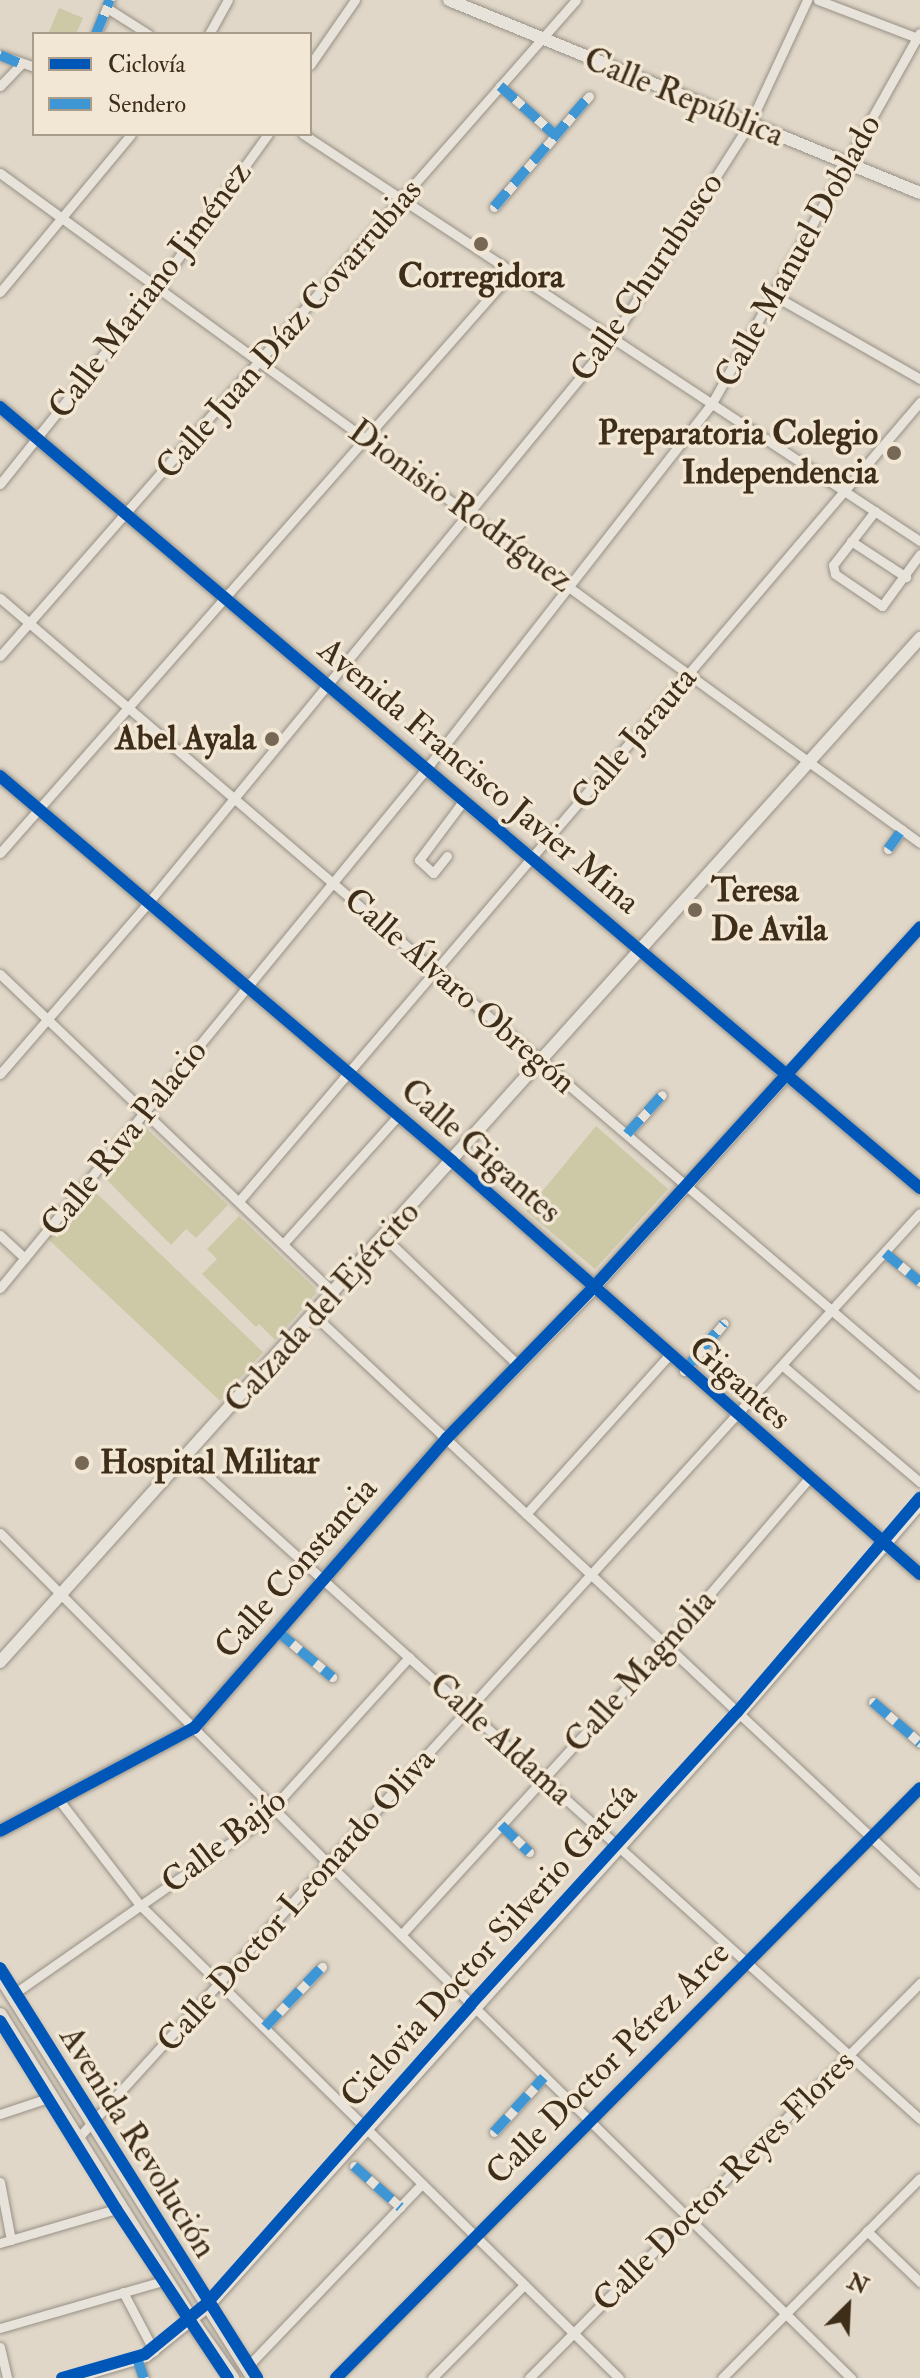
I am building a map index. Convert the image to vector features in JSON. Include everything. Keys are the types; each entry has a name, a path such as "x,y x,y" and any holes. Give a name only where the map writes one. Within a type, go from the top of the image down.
{"main road":[{"name":"Calle República","path":"449,0 920,193"},
{"name":"Avenida Francisco Javier Mina","path":"0,407 920,1188"},
{"name":"Calzada del Ejército","path":"0,1662 920,638"},
{"name":"Calle Gigantes","path":"0,776 452,1161 920,1574"},
{"name":"Calle Constancia","path":"0,1831 194,1728 447,1438 593,1288 787,1075"},
{"name":"Avenida Revolución","path":"0,1975 250,2373"},
{"name":"Avenida Revolución","path":"0,2015 192,2321 232,2378"}],"street":[{"path":"210,32 228,0"},
{"path":"312,62 355,0"},
{"name":"Calle Juan Díaz Covarrubias","path":"0,656 127,515 576,0"},
{"name":"Calle Churubusco","path":"0,1074 49,1021 235,799 468,510 612,339 750,123 807,0"},
{"path":"818,0 919,36"},
{"path":"846,11 850,0"},
{"path":"97,32 108,4 145,32"},
{"name":"Calle Manuel Doblado","path":"247,988 427,768 712,403 919,36"},
{"path":"0,55 32,67"},
{"path":"0,86 21,64"},
{"path":"500,86 555,135"},
{"path":"494,207 589,96"},
{"path":"0,292 129,136"},
{"name":"Calle Mariano Jiménez","path":"0,484 158,286 267,136"},
{"path":"306,136 920,541"},
{"name":"Dionisio Rodríguez","path":"0,173 468,510 920,843"},
{"path":"0,853 511,273"},
{"path":"773,295 920,379"},
{"name":"Calle Jarauta","path":"239,1201 920,402"},
{"path":"875,511 831,570 882,606 920,554"},
{"path":"851,541 906,577"},
{"name":"Calle Álvaro Obregón","path":"0,598 920,1386"},
{"path":"447,856 433,873 419,860 464,800"},
{"path":"888,849 902,830"},
{"path":"787,1075 920,927"},
{"path":"0,974 334,1293"},
{"name":"Calle Riva Palacio","path":"0,1288 247,988"},
{"path":"627,1134 662,1095"},
{"path":"283,1244 398,1116"},
{"name":"Calle Doctor Leonardo Oliva","path":"77,2139 920,1213"},
{"path":"0,1235 25,1258"},
{"path":"384,1237 518,1365"},
{"path":"885,1253 920,1282"},
{"path":"314,1315 920,1883"},
{"path":"686,1369 724,1323"},
{"path":"526,1514 671,1353"},
{"path":"783,1366 920,1482"},
{"name":"Calle Aldama","path":"187,1457 325,1578 920,2119"},
{"name":"Calle Magnolia","path":"401,1935 666,1645 811,1476"},
{"path":"75,2378 138,2361 208,2307 740,1714 920,1505"},
{"path":"0,1533 329,1864 851,2378"},
{"path":"277,1631 332,1677"},
{"name":"Calle Bajío","path":"12,1995 274,1808 409,1657"},
{"path":"873,1702 920,1743"},
{"name":"Calle Doctor Pérez Arce","path":"336,2378 920,1788"},
{"path":"59,1800 140,1905 619,2378"},
{"path":"501,1825 529,1852"},
{"path":"265,2027 322,1967"},
{"name":"Calle Doctor Reyes Flores","path":"529,2378 920,1983"},
{"path":"494,2132 544,2077"},
{"path":"0,2114 51,2097"},
{"path":"354,2166 400,2207"},
{"path":"722,2378 920,2178"},
{"path":"0,2182 11,2240"},
{"path":"250,2373 422,2184"},
{"path":"0,2243 120,2208"},
{"path":"867,2231 920,2282"},
{"path":"0,2328 166,2280"},
{"path":"432,2378 524,2285"},
{"path":"123,2292 154,2351"},
{"path":"0,2347 4,2373"},
{"path":"138,2361 144,2378"}],"shaded area":[{"path":"59,8 83,18 77,32 49,32"},
{"path":"143,1125 228,1205 196,1238 186,1229 171,1245 101,1174"},
{"path":"596,1126 668,1189 595,1269 526,1211"},
{"path":"89,1186 263,1352 220,1401 48,1239"},
{"path":"239,1216 315,1288 316,1293 275,1340 259,1324 256,1327 202,1274 217,1259 207,1249"}],"marked path":[{"path":"97,32 110,0"},
{"path":"0,55 21,64"},
{"path":"500,86 555,135"},
{"path":"494,207 589,96"},
{"path":"888,849 902,830"},
{"path":"627,1134 662,1095"},
{"path":"885,1253 920,1282"},
{"path":"684,1371 724,1323"},
{"path":"277,1631 332,1677"},
{"path":"873,1702 920,1743"},
{"path":"501,1825 529,1852"},
{"path":"265,2027 322,1967"},
{"path":"494,2132 544,2077"},
{"path":"354,2166 400,2207"},
{"path":"138,2361 144,2378"}],"cycle path":[{"path":"0,407 920,1188"},
{"name":"Gigantes","path":"0,776 452,1161 920,1574"},
{"path":"0,1831 194,1728 447,1438 593,1288 920,927"},
{"name":"Ciclovia Doctor Silverio García","path":"62,2378 145,2354 206,2304 471,2004 737,1712 920,1498"},
{"path":"336,2378 920,1788"},
{"path":"0,1968 257,2378"},
{"path":"0,2021 116,2209 228,2378"}],"place":[{"name":"Corregidora","path":"481,244"},
{"name":"Preparatoria Colegio Independencia","path":"894,453"},
{"name":"Abel Ayala","path":"272,739"},
{"name":"Teresa De Avila","path":"695,910"},
{"name":"Hospital Militar","path":"82,1463"}]}
